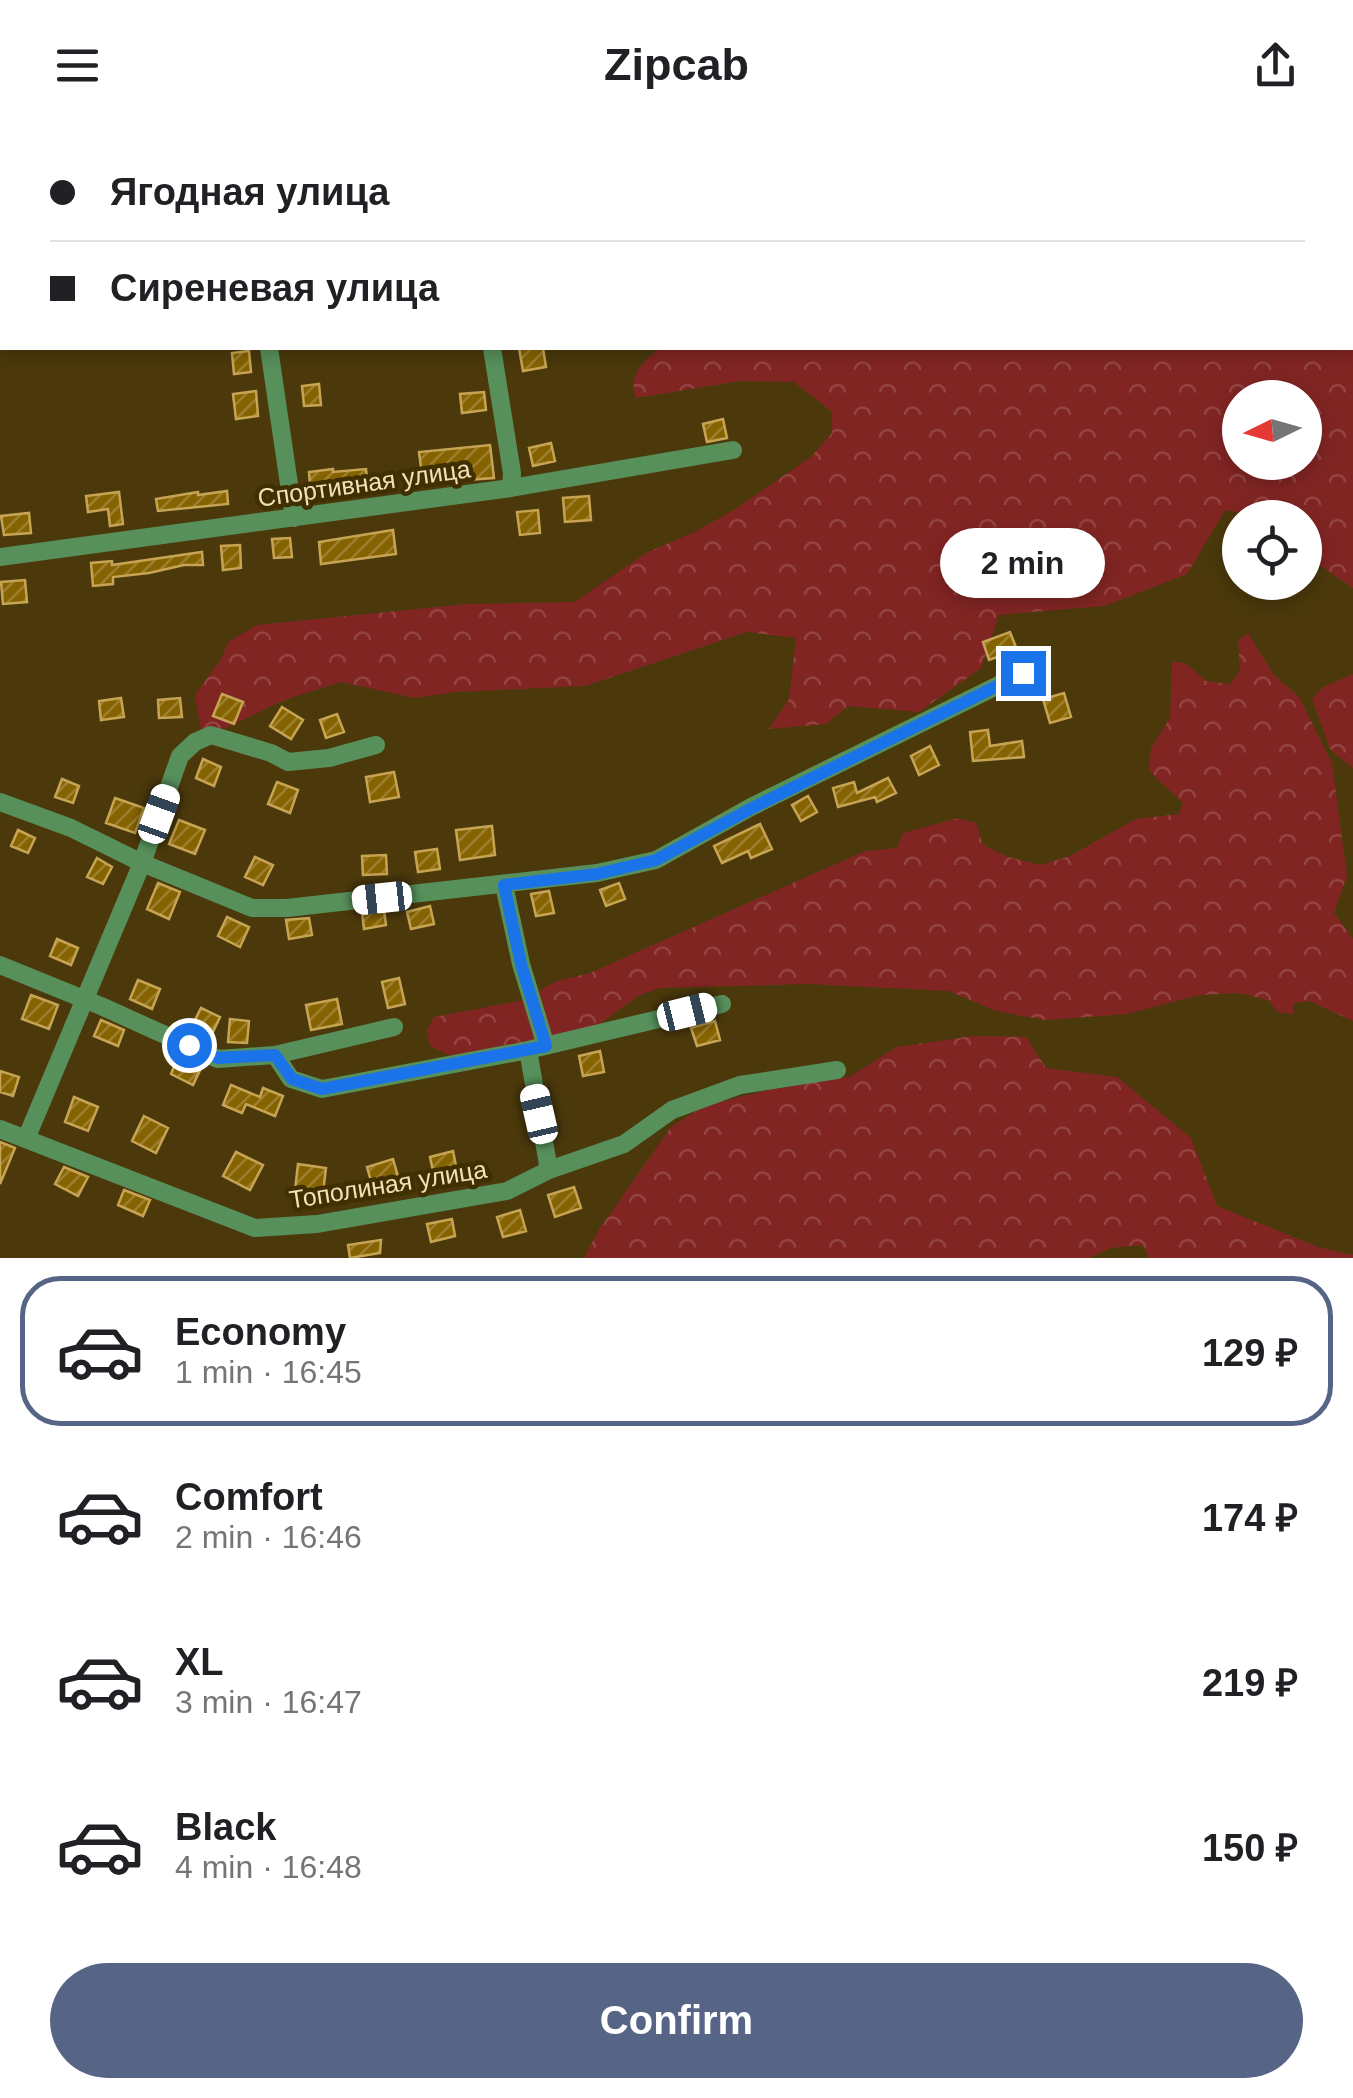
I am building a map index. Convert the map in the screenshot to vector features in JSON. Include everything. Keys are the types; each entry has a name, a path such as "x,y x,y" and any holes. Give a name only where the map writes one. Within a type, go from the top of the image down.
{"street":[{"path":"269,350 294,518"},
{"path":"492,350 512,473 511,488"},
{"name":"Спортивная улица","path":"0,557 511,488 733,450"},
{"path":"0,802 70,828 142,864 252,908 287,908 597,874 656,860 1023,673 1021,678"},
{"path":"26,1139 142,864 180,756 195,742 211,735 271,752 288,762 329,758 376,745"},
{"path":"504,885 537,1048 549,1170"},
{"path":"0,966 218,1058 275,1055 394,1027"},
{"path":"275,1055 292,1079 322,1089 537,1048 722,1004"},
{"name":"Тополиная улица","path":"0,1129 255,1228 317,1224 507,1191 549,1170 624,1144 672,1110 740,1085 837,1070"}],"green space":[{"path":"658,350 1353,350 1353,588 1322,567 1322,500 1222,500 1222,515 1187,574 1104,606 999,615 981,668 919,712 848,706 826,724 769,729 789,699 796,638 747,632 585,686 456,692 415,698 341,682 284,700 211,735 201,730 195,695 222,658 228,642 257,625 467,604 574,602 648,552 737,508 812,456 832,433 832,412 794,382 739,381 636,398 635,376"},
{"path":"1248,633 1273,674 1299,697 1332,763 1347,876 1334,913 1353,939 1353,1021 1309,1001 1294,1003 1293,1014 1277,1012 1270,1001 1241,993 1200,995 1127,1014 1045,1020 996,1011 949,991 808,984 659,988 638,996 593,1029 521,1047 449,1055 430,1046 427,1031 434,1017 520,1001 557,981 590,973 865,851 897,848 903,833 958,818 976,823 983,845 1008,857 1041,865 1070,856 1136,819 1179,814 1183,803 1149,771 1151,748 1170,718 1172,662 1185,663 1206,681 1230,684 1240,671 1238,641"},
{"path":"1353,674 1353,768 1330,749 1312,699 1323,687"},
{"path":"973,1036 1026,1037 1046,1068 1117,1077 1191,1138 1217,1206 1353,1258 1146,1258 1143,1245 1110,1248 1090,1258 584,1258 598,1231 671,1127 704,1106 804,1081 849,1077 897,1047"}],"building":[{"path":"519,350 543,350 546,367 523,371"},
{"path":"249,351 251,372 234,374 232,353"},
{"path":"319,384 321,405 304,406 302,386"},
{"path":"256,391 258,416 236,419 233,394"},
{"path":"484,392 486,410 462,413 460,394"},
{"path":"723,419 727,438 707,442 703,424"},
{"path":"551,443 555,461 533,466 529,448"},
{"path":"490,445 494,478 423,483 419,452"},
{"path":"366,469 368,487 311,497 309,472"},
{"path":"227,491 228,504 158,511 156,499"},
{"path":"119,492 123,524 110,526 108,509 88,512 86,496"},
{"path":"589,496 591,520 565,522 563,498"},
{"path":"538,510 540,533 520,535 517,512"},
{"path":"29,513 31,533 4,535 1,516"},
{"path":"393,530 396,554 321,564 319,542"},
{"path":"290,538 292,557 274,558 272,539"},
{"path":"240,545 241,568 223,570 221,546"},
{"path":"202,552 203,565 113,577 113,584 93,586 91,563 112,561 112,565"},
{"path":"25,580 27,602 3,604 1,582"},
{"path":"1010,632 1017,650 989,660 983,642"},
{"path":"1064,693 1071,717 1050,723 1043,699"},
{"path":"222,694 243,702 234,724 213,716"},
{"path":"121,698 124,717 101,720 99,701"},
{"path":"180,698 182,717 159,718 158,700"},
{"path":"282,707 303,720 291,739 270,726"},
{"path":"337,714 344,732 326,738 320,720"},
{"path":"988,730 990,746 1022,741 1024,757 973,761 970,732"},
{"path":"930,746 939,765 919,775 911,756"},
{"path":"203,759 221,767 214,786 196,778"},
{"path":"394,772 399,797 370,802 366,777"},
{"path":"888,778 896,793 877,802 875,797 838,807 833,788 854,782 857,793"},
{"path":"62,779 79,786 73,803 55,797"},
{"path":"277,782 298,790 290,813 268,804"},
{"path":"808,796 817,812 801,821 792,805"},
{"path":"115,798 144,808 135,833 106,823"},
{"path":"179,820 205,830 195,854 169,844"},
{"path":"760,824 772,849 751,858 748,851 722,863 714,846"},
{"path":"492,826 495,855 460,860 456,830"},
{"path":"18,830 35,838 28,853 11,846"},
{"path":"437,849 440,869 418,872 415,852"},
{"path":"386,855 387,874 363,875 362,856"},
{"path":"255,857 273,865 263,885 245,877"},
{"path":"97,858 112,867 103,884 87,877"},
{"path":"158,883 180,892 169,919 147,909"},
{"path":"619,883 625,899 606,906 600,890"},
{"path":"549,891 554,913 536,916 531,894"},
{"path":"430,906 434,924 411,929 407,912"},
{"path":"384,910 386,925 364,929 362,912"},
{"path":"227,917 249,927 240,947 218,936"},
{"path":"309,918 312,935 289,939 286,920"},
{"path":"57,939 78,948 71,965 50,956"},
{"path":"399,978 405,1004 388,1008 382,982"},
{"path":"138,980 160,989 152,1009 130,999"},
{"path":"31,995 58,1005 49,1029 22,1019"},
{"path":"337,999 342,1024 311,1030 306,1005"},
{"path":"201,1008 220,1017 212,1034 193,1024"},
{"path":"230,1019 249,1021 247,1043 228,1042"},
{"path":"101,1020 124,1030 118,1046 94,1036"},
{"path":"715,1021 720,1040 697,1046 691,1028"},
{"path":"600,1051 604,1072 583,1076 579,1056"},
{"path":"179,1055 202,1066 193,1085 171,1074"},
{"path":"0,1071 19,1077 13,1096 0,1092"},
{"path":"231,1085 260,1097 263,1088 283,1096 275,1116 246,1104 242,1113 223,1105"},
{"path":"74,1097 98,1107 88,1131 65,1122"},
{"path":"144,1116 168,1128 156,1153 132,1141"},
{"path":"0,1142 15,1148 0,1184"},
{"path":"453,1151 457,1171 434,1176 430,1157"},
{"path":"236,1152 263,1165 250,1190 223,1176"},
{"path":"393,1159 399,1180 373,1188 367,1167"},
{"path":"298,1164 326,1168 323,1193 295,1190"},
{"path":"64,1167 88,1177 78,1196 55,1184"},
{"path":"574,1187 581,1208 555,1217 548,1195"},
{"path":"124,1190 150,1200 143,1216 118,1205"},
{"path":"520,1210 526,1231 503,1237 497,1217"},
{"path":"452,1219 455,1236 431,1242 427,1224"},
{"path":"381,1240 380,1253 350,1258 348,1245"}],"route":[{"path":"189,1045 218,1058 275,1055 292,1079 322,1089 546,1046 521,964 504,885 597,874 656,860 1023,673"}]}
